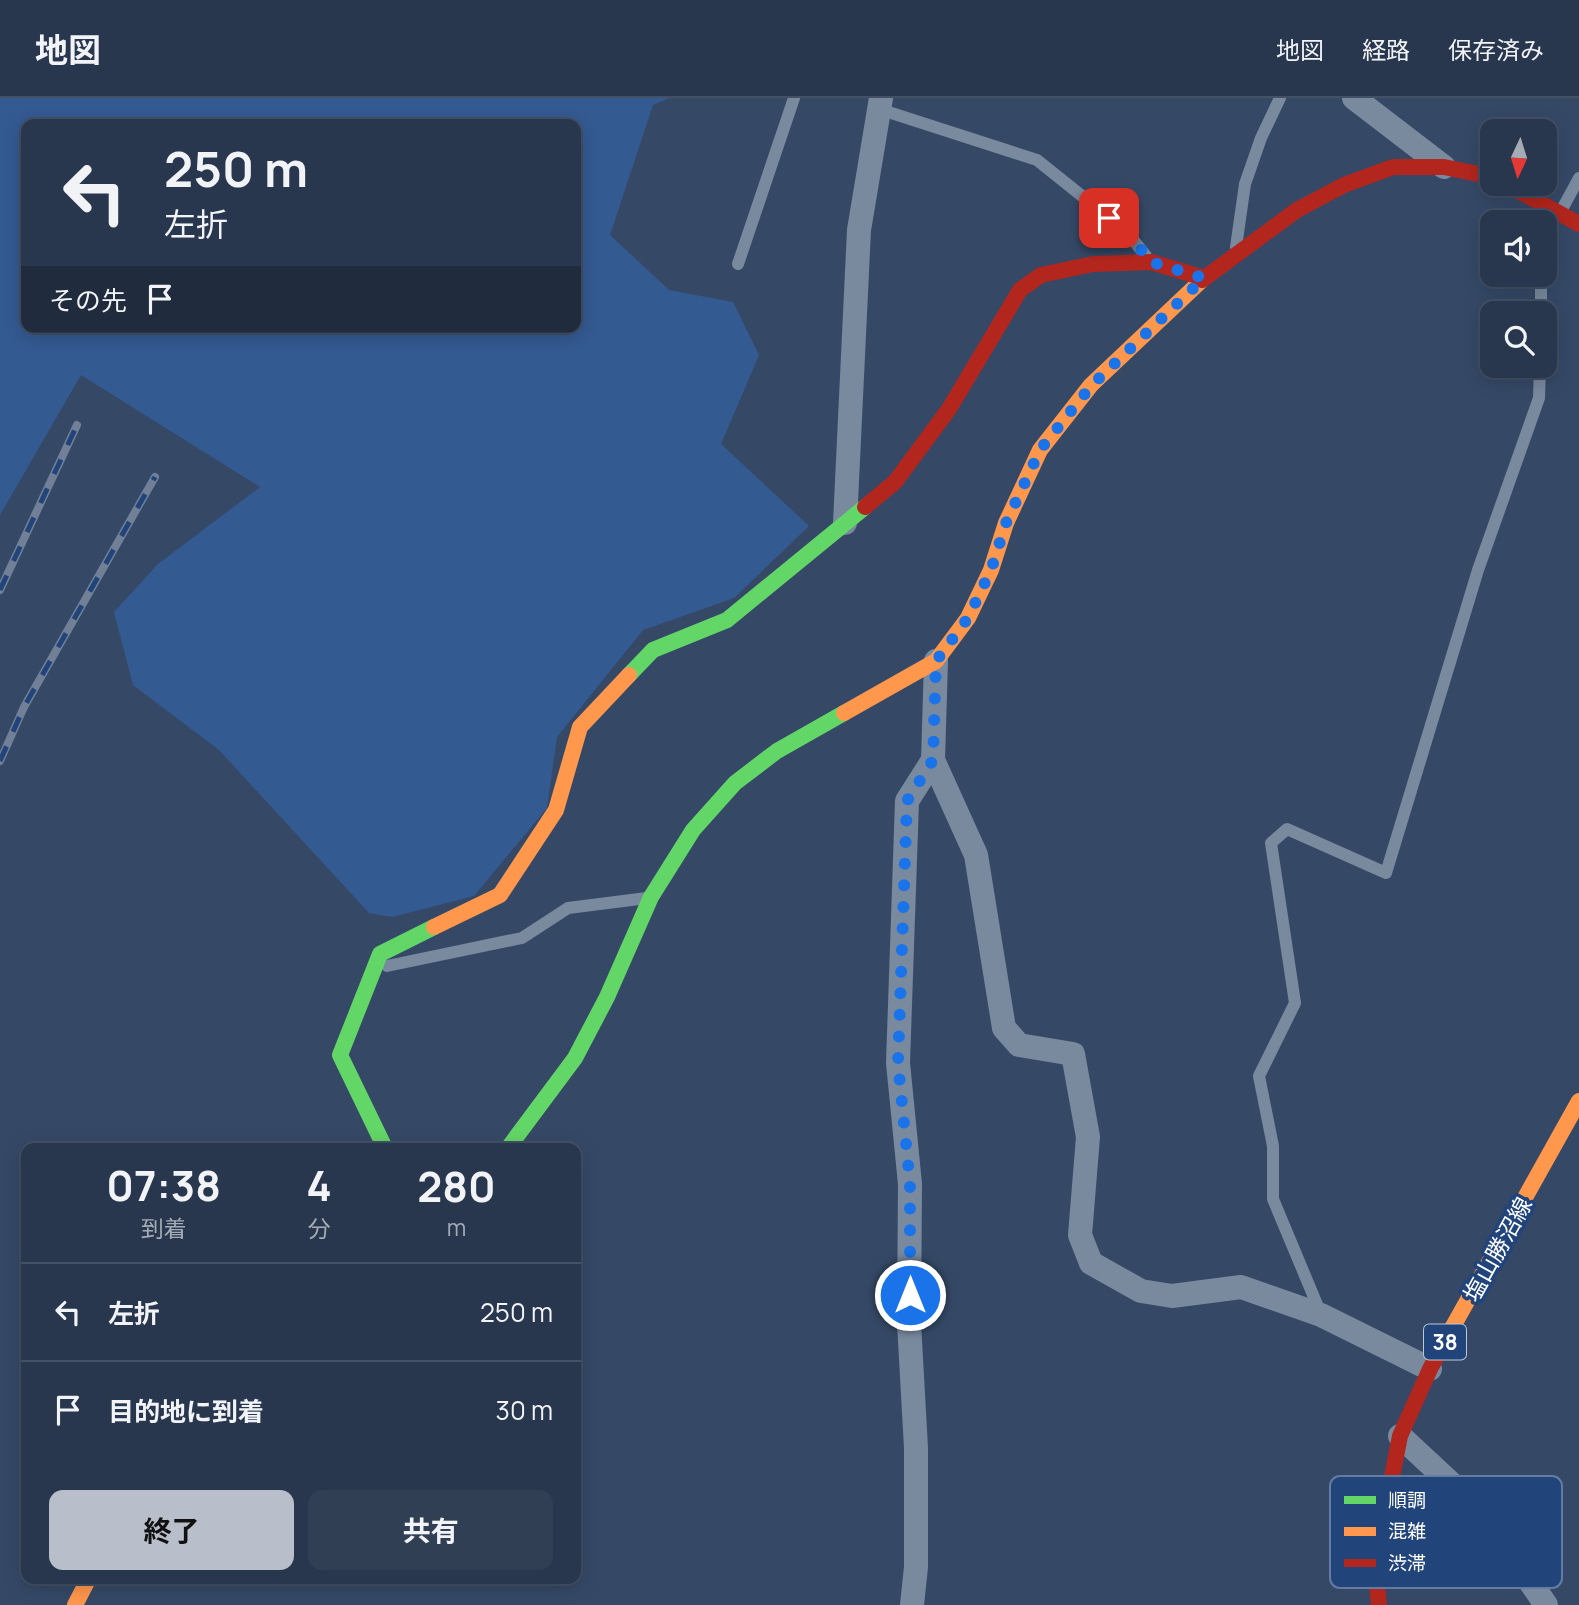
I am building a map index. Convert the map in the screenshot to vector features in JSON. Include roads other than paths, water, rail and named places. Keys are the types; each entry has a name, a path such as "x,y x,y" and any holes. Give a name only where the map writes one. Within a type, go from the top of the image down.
{"street":[{"path":"1354,98 1444,167"},
{"path":"845,523 859,229 880,104"},
{"path":"512,1143 575,1058 607,997 651,897 693,830 735,783 777,751 936,661 968,618 991,570 1006,523 1040,450 1091,386 1204,278 1297,210 1344,185 1393,167 1444,167 1480,174"},
{"path":"1529,196 1579,224"},
{"path":"383,1143 340,1055 380,954 500,895 556,810 580,727 653,650 727,620 895,482 949,409 1020,290 1041,275 1093,264 1151,262 1204,278"},
{"path":"936,661 933,760 976,855 1004,1028 1019,1045 1073,1054 1088,1137 1080,1235 1091,1263 1141,1291 1172,1296 1241,1287 1321,1315 1430,1369"},
{"path":"912,1605 916,1567 916,1448 909,1323 910,1184 898,1063 907,801 933,760"},
{"name":"塩山勝沼線","path":"1392,1476 1400,1436 1430,1369 1579,1101"},
{"path":"1400,1436 1443,1476"},
{"path":"75,1605 86,1584"},
{"path":"1534,1588 1546,1605"}],"lane":[{"path":"738,264 794,98"},
{"path":"1235,254 1245,184 1261,138 1280,98"},
{"path":"880,104 1037,160 1127,232 1151,262"},
{"path":"1560,213 1579,178"},
{"path":"1543,203 1543,210"},
{"path":"1321,1315 1273,1199 1273,1146 1259,1076 1295,1003 1271,844 1287,829 1386,873 1478,570 1539,398 1540,378"},
{"path":"374,968 522,938 568,908 651,897"}],"railway":[{"path":"0,590 77,425"},
{"path":"0,761 24,707 155,477"}]}
